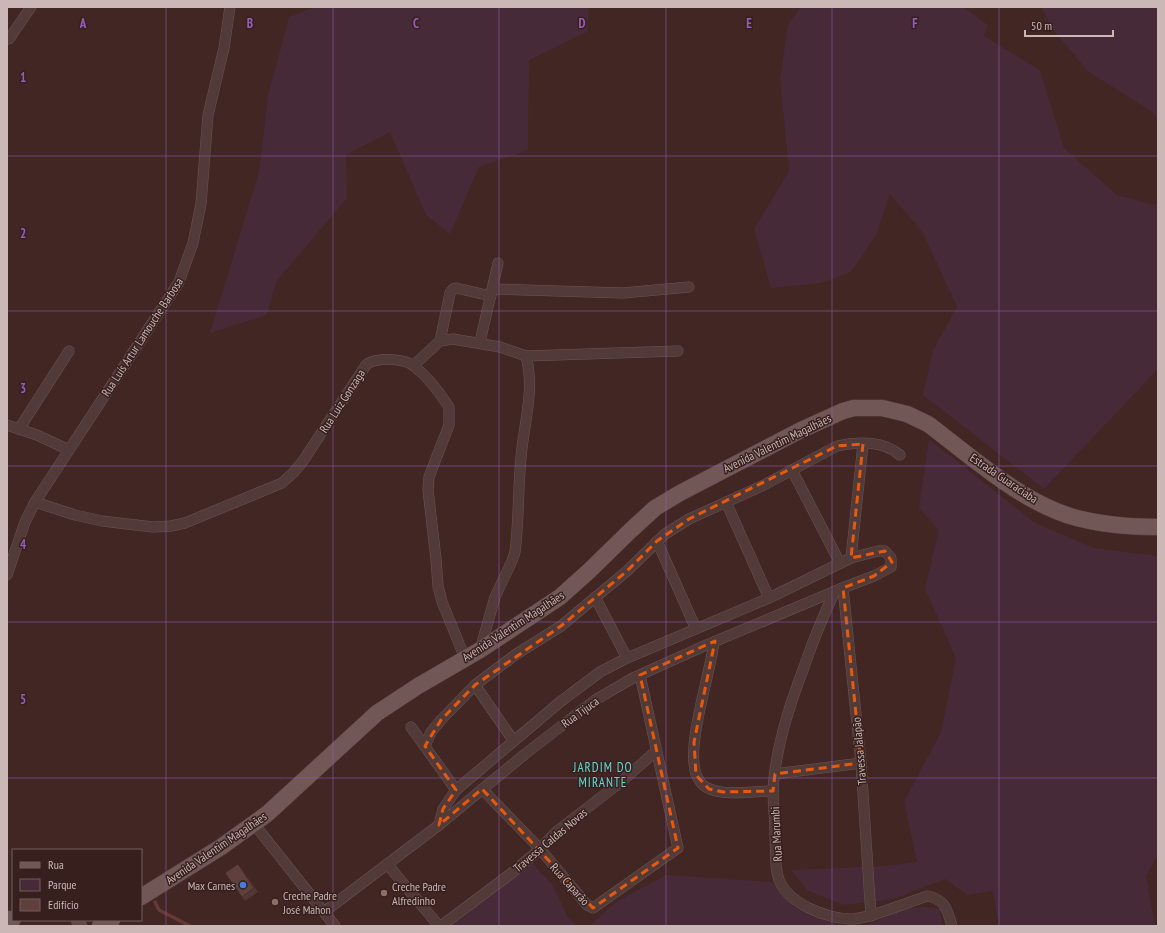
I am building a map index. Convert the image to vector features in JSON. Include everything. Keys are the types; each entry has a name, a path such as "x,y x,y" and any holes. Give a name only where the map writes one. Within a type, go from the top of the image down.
{"main road":[{"name":"Avenida Valentim Magalhães","path":"142,896 221,847 254,824 283,800 377,713 480,650 560,597 656,508 680,493 801,430 843,411 866,408 896,411 928,424"},
{"name":"Estrada Guaraciaba","path":"928,424 1018,490 1044,505 1076,517 1113,525 1158,528"}],"street":[{"path":"7,39 9,39 31,7"},
{"name":"Rua Luís Artur Lamouche Barbosa","path":"7,576 25,522 35,502 179,282 184,270 194,243 201,204 208,115 224,48 230,7"},
{"path":"480,342 498,263"},
{"path":"440,342 450,293 452,289 456,288 492,292 623,293 689,287"},
{"path":"465,658 442,602 438,586 428,490 429,477 449,424 449,407 414,365 440,342 453,339 480,342 526,356 678,351"},
{"path":"20,429 69,351"},
{"path":"480,650 495,597 510,568 515,552 521,455 530,387 530,372 526,356"},
{"name":"Rua Luiz Gonzaga","path":"35,502 76,515 133,525 165,526 185,523 255,495 286,480 303,461 366,365 371,360 389,359 414,365"},
{"path":"7,425 37,435 69,450"},
{"path":"439,825 443,809 456,790 514,740 600,672 627,658 769,598 851,558 863,444"},
{"path":"425,746 431,732 441,720 476,685 515,655 561,626 627,571 657,541 676,526 792,470 837,446 863,444 886,446 900,455"},
{"path":"792,470 840,564"},
{"path":"726,502 769,598"},
{"path":"657,541 696,629"},
{"name":"Rua Tijuca","path":"324,912 439,825 482,789 595,700 640,675 714,642 839,589 874,576 890,567 892,562 889,553 878,550 851,558"},
{"name":"Travessa Jalapão","path":"839,589 861,763 871,916"},
{"name":"Rua Marumbi","path":"839,589 823,615 785,720 779,743 773,790 779,880 799,902 824,914 852,920 871,916 928,896 941,900 945,906 952,926"},
{"path":"595,597 627,658"},
{"path":"714,642 712,660 694,742 696,775 701,783 709,789 723,792 773,790"},
{"path":"640,675 656,750"},
{"path":"476,685 514,740"},
{"path":"411,728 456,790"},
{"name":"Travessa Caldas Novas","path":"440,926 540,849 556,832 622,781 656,750"},
{"name":"Rua Caparão","path":"482,789 540,849 587,905 593,908 678,848 656,750"},
{"path":"775,774 861,763"},
{"path":"254,824 335,926"},
{"path":"387,864 440,926"}],"highlighted area":[{"path":"863,444 851,558 885,551 892,562 874,576 843,588 861,763 775,774 773,791 723,792 709,789 696,775 694,742 715,641 640,675 678,848 593,908 482,789 439,825 443,809 456,790 425,746 441,720 475,685 561,626 627,571 657,541 689,519 837,446"}],"green space":[{"path":"315,7 589,7 587,32 529,60 528,150 479,167 450,234 426,215 390,132 346,155 347,198 276,282 267,315 210,333 259,172 268,96 289,17"},
{"path":"801,7 963,7 988,25 984,36 1040,70 1064,148 1117,195 1154,205 1158,202 1158,369 1044,489 923,395 933,350 957,307 923,233 890,194 876,235 851,272 821,283 771,288 754,229 789,171 780,80 788,24"},
{"path":"1041,7 1158,7 1158,119 1151,111 1089,72 1053,30"},
{"path":"929,439 1035,523 1094,548 1158,556 1158,854 1146,876 1155,926 999,926 993,891 967,895 945,879 894,899 844,905 808,891 791,870 887,866 917,862 904,802 941,732 956,658 925,589 939,530 919,508"},
{"path":"531,862 552,884 568,917 577,926 452,926"},
{"path":"666,875 771,882 809,913 829,922 849,926 589,926 616,902"},
{"path":"925,907 940,909 942,926 862,926 907,908"}],"building":[{"name":"Max Carnes","path":"238,864 254,888 242,897 225,873"}],"waterway":[{"path":"155,902 159,910 190,926"}],"place":[{"name":"Max Carnes","path":"243,885"},
{"name":"Creche Padre Alfredinho","path":"384,893"},
{"name":"Creche Padre José Mahon","path":"275,902"}],"district":[{"name":"JARDIM DO MIRANTE","path":"603,774"}]}
